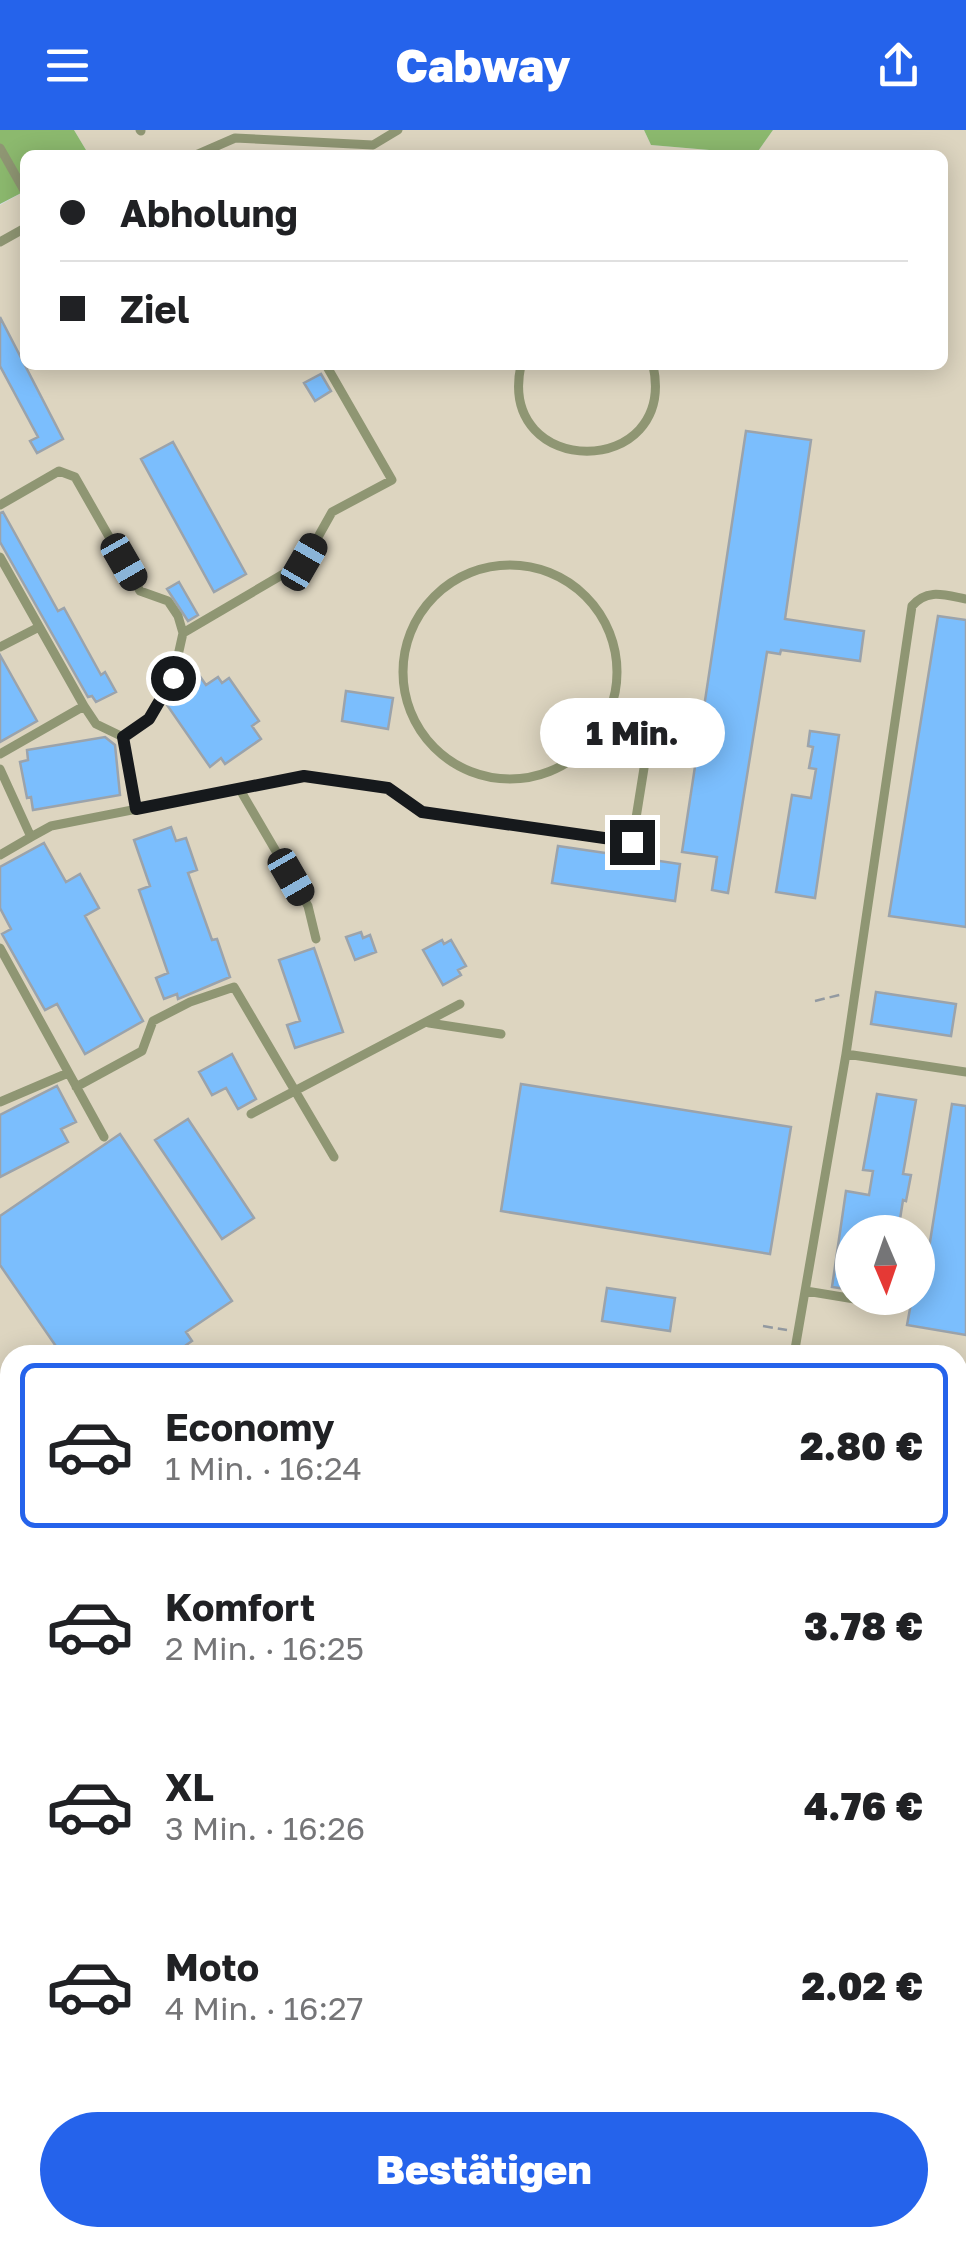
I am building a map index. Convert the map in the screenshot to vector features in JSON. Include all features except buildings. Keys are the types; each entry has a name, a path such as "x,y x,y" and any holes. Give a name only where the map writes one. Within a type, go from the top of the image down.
{"lane":[{"path":"207,150 235,138 373,145 398,130"},
{"path":"0,148 20,183"},
{"path":"182,632 304,562 332,512 392,480 329,370"},
{"path":"520,370 518,392 533,427 552,444 588,453 613,448 643,425 656,390 654,370"},
{"path":"0,505 59,471 75,477 140,590 168,601 178,616 182,632 173,678 149,719 123,737"},
{"path":"0,557 96,724 123,737"},
{"path":"503,564 550,572 590,600 607,626 617,673 612,705 598,734 587,746 548,772 516,778 469,771 441,754 412,716 402,670 407,638 432,598 472,571 503,564"},
{"path":"796,1345 846,1054 912,606 920,596 933,593 966,598"},
{"path":"0,647 38,627"},
{"path":"0,855 52,826 304,776 388,788 422,812 632,842 653,712 612,705"},
{"path":"0,754 84,706"},
{"path":"123,737 136,809"},
{"path":"0,769 30,837"},
{"path":"239,788 308,906 316,939"},
{"path":"0,948 104,1137"},
{"path":"76,1088 142,1051 153,1021 190,1002 234,987 334,1157"},
{"path":"251,1114 460,1004"},
{"path":"427,1022 501,1034"},
{"path":"846,1054 966,1072"},
{"path":"0,1102 68,1073"},
{"path":"806,1292 835,1296"}],"path":[{"path":"816,1001 839,993 854,996"},
{"path":"763,1326 798,1332"}],"shaded area":[{"path":"74,130 644,130 651,145 709,150 86,150"},
{"path":"773,130 966,130 966,1345 0,1345 0,205 20,194 20,370 948,370 948,150 759,150"}],"green space":[{"path":"0,130 74,130 86,150 20,150 20,194 0,204"},
{"path":"644,130 773,130 759,150 651,145"}],"route":[{"path":"173,678 149,719 123,737 136,809 304,776 388,788 422,812 632,842"}]}
